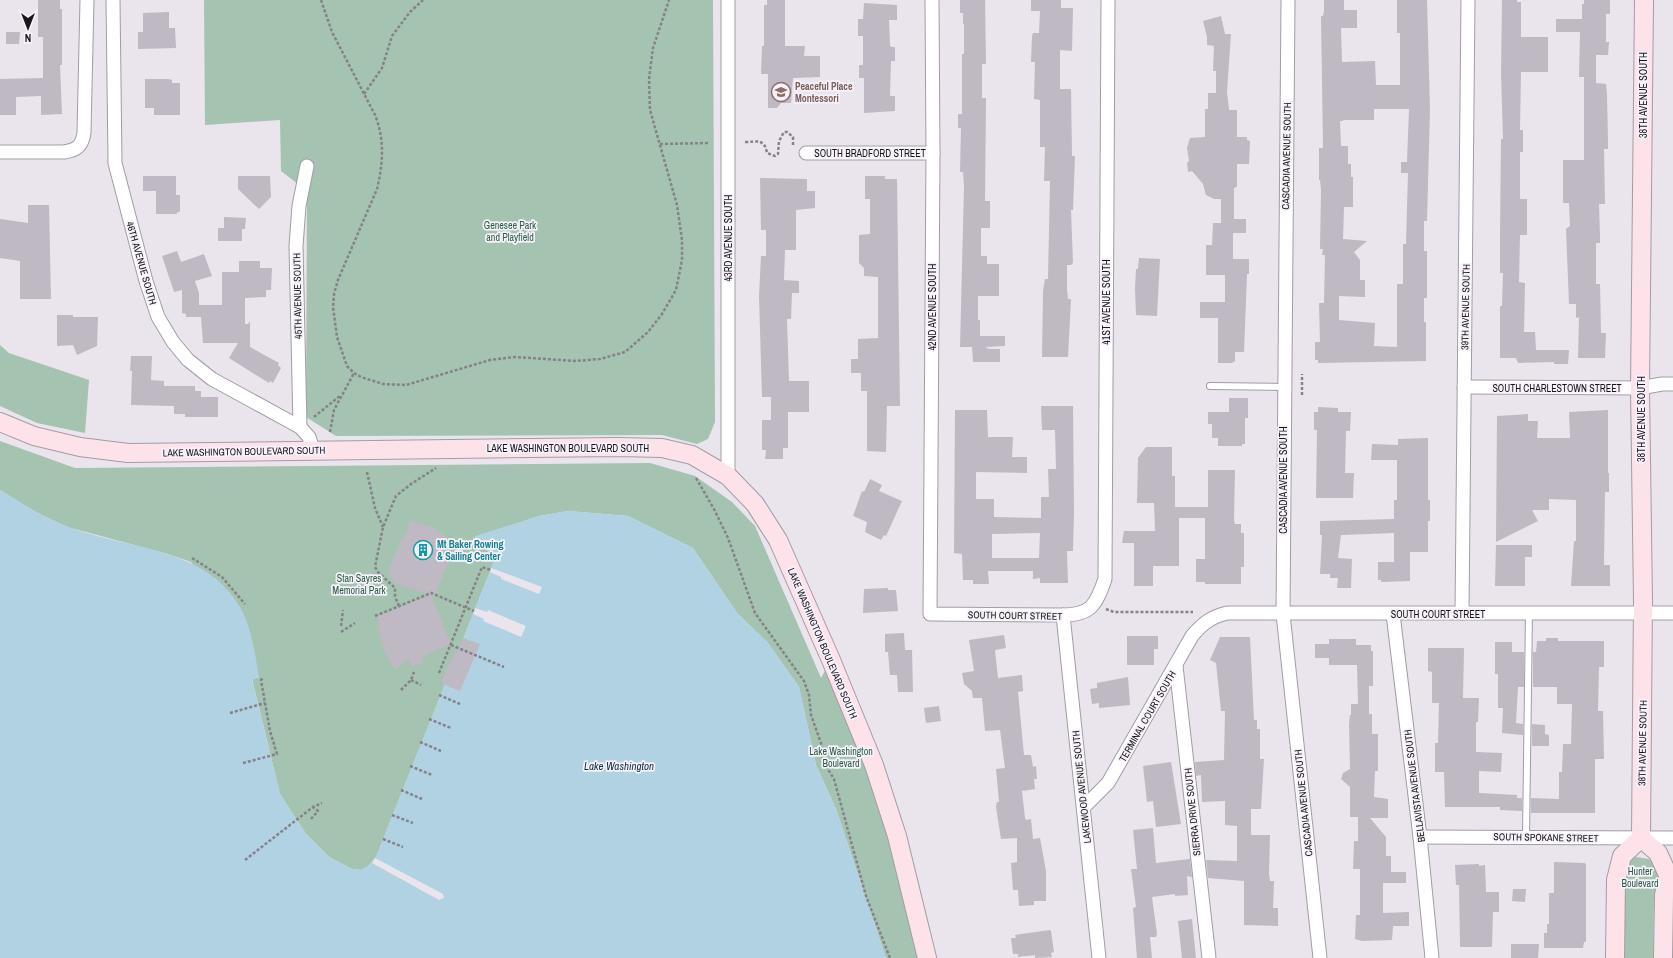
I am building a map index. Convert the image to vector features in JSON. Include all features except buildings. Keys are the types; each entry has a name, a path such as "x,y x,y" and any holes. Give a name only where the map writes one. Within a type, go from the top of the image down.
{"main road":[{"name":"38TH AVENUE SOUTH","path":"1641,838 1643,613 1640,388 1644,0"},
{"name":"LAKE WASHINGTON BOULEVARD SOUTH","path":"0,422 34,436 80,447 128,453 618,447 662,448 692,455 728,476 755,504 778,540 852,708 874,766 896,836 927,958"},
{"path":"1615,958 1616,880 1622,856 1641,838 1658,853 1671,874 1664,895 1663,958"}],"street":[{"path":"0,152 74,150 82,143 84,133 87,0"},
{"name":"46TH AVENUE SOUTH","path":"113,0 115,163 146,281 158,316 173,342 188,360 212,379 300,427 309,437 313,450"},
{"name":"43RD AVENUE SOUTH","path":"728,0 728,476"},
{"name":"42ND AVENUE SOUTH","path":"930,614 933,153 932,0"},
{"name":"41ST AVENUE SOUTH","path":"1099,605 1105,579 1108,0"},
{"name":"CASCADIA AVENUE SOUTH","path":"1288,0 1283,614 1320,958"},
{"name":"39TH AVENUE SOUTH","path":"1462,613 1468,0"},
{"name":"SOUTH BRADFORD STREET","path":"800,152 933,153"},
{"name":"45TH AVENUE SOUTH","path":"300,427 296,246 299,206 307,166"},
{"name":"SOUTH CHARLESTOWN STREET","path":"1464,387 1640,388 1662,384 1673,384"},
{"name":"SOUTH COURT STREET","path":"930,614 1078,615 1099,605"},
{"name":"SOUTH COURT STREET","path":"1205,621 1214,616 1227,613 1673,613"},
{"name":"BELLAVISTA AVENUE SOUTH","path":"1393,614 1420,837 1432,958"},
{"name":"LAKEWOOD AVENUE SOUTH","path":"1063,615 1084,807 1098,958"},
{"name":"TERMINAL COURT SOUTH","path":"1084,807 1108,784 1192,636 1205,621"},
{"name":"SIERRA DRIVE SOUTH","path":"1176,666 1208,958"},
{"name":"SOUTH SPOKANE STREET","path":"1420,837 1526,836 1673,838"}],"lane":[{"path":"1210,386 1284,387"},
{"path":"1526,836 1529,613"}],"path":[{"path":"321,0 332,32 379,126 383,149 381,173 372,204 338,280 333,307 337,337 347,366 354,373 361,377 383,384 406,385 490,360 515,356 576,361 600,360 625,352 648,332 662,314 676,290 682,260 682,240 676,206 650,110 649,79 653,48 669,0"},
{"path":"364,94 382,68 392,36 410,12 423,0"},
{"path":"745,142 763,142 767,153 775,156 778,154 781,135 784,132 787,132 793,137 800,152"},
{"path":"660,144 709,143"},
{"path":"330,432 331,421 341,394 354,373"},
{"path":"1302,374 1302,394"},
{"path":"312,418 341,394"},
{"path":"399,606 395,597 395,588 378,572 375,567 383,527 396,496 411,484 436,468"},
{"path":"366,472 375,508 383,527"},
{"path":"696,478 722,525 755,613 802,676 807,687 810,711 821,743 823,761 834,779 866,896 890,958"},
{"path":"192,558 222,577 245,604"},
{"path":"439,673 482,566 491,570"},
{"path":"375,616 431,593 474,611"},
{"path":"1099,605 1114,612 1193,612"},
{"path":"342,626 343,610"},
{"path":"342,632 355,623"},
{"path":"451,645 504,667"},
{"path":"401,690 411,680 414,672"},
{"path":"243,763 277,754 270,731 261,680 263,678"},
{"path":"411,680 421,684"},
{"path":"439,695 460,704"},
{"path":"230,713 265,703"},
{"path":"429,719 451,728"},
{"path":"420,742 441,751"},
{"path":"410,766 432,775"},
{"path":"401,790 422,799"},
{"path":"245,860 313,807 322,803"},
{"path":"311,819 318,811 313,807"},
{"path":"392,815 413,823"},
{"path":"383,839 403,847"}],"green space":[{"name":"Genesee Park and Playfield","path":"204,0 713,0 715,422 708,439 697,444 662,435 336,436 306,417 307,191 281,171 280,120 205,125"},
{"path":"0,345 9,353 89,380 85,433 37,423 0,406"},
{"name":"Stan Sayres Memorial Park","path":"0,441 75,468 650,463 695,476 732,502 755,526 821,678 831,660 927,958 886,958 836,809 816,765 799,687 768,643 737,613 693,548 628,516 568,511 539,516 475,537 495,559 376,857 367,867 361,870 352,869 329,857 306,834 280,794 252,679 259,677 191,562 168,554 67,527 34,511 0,490"},
{"name":"Hunter Boulevard","path":"1636,857 1649,859 1659,871 1654,898 1653,958 1620,958 1626,861"}],"water":[{"name":"Lake Washington","path":"0,490 24,505 66,526 89,534 162,552 185,560 206,572 225,587 240,607 250,632 259,677 252,680 280,794 306,834 329,857 352,869 361,870 367,867 376,857 495,559 475,536 539,516 568,511 628,516 693,548 737,613 768,643 799,687 816,765 836,809 886,958 0,958"}],"pier":[{"path":"491,568 542,587 539,594 501,579 501,577 490,572"},
{"path":"475,608 487,612 488,610 526,626 521,637 483,621 484,619 473,614"},
{"path":"375,858 443,894 444,898 439,900 372,863"}],"place":[{"name":"Peaceful Place Montessori","path":"781,92"},
{"name":"Mt Baker Rowing & Sailing Center","path":"423,550"}],"park label":[{"name":"Lake Washington Boulevard","path":"841,756"}]}
